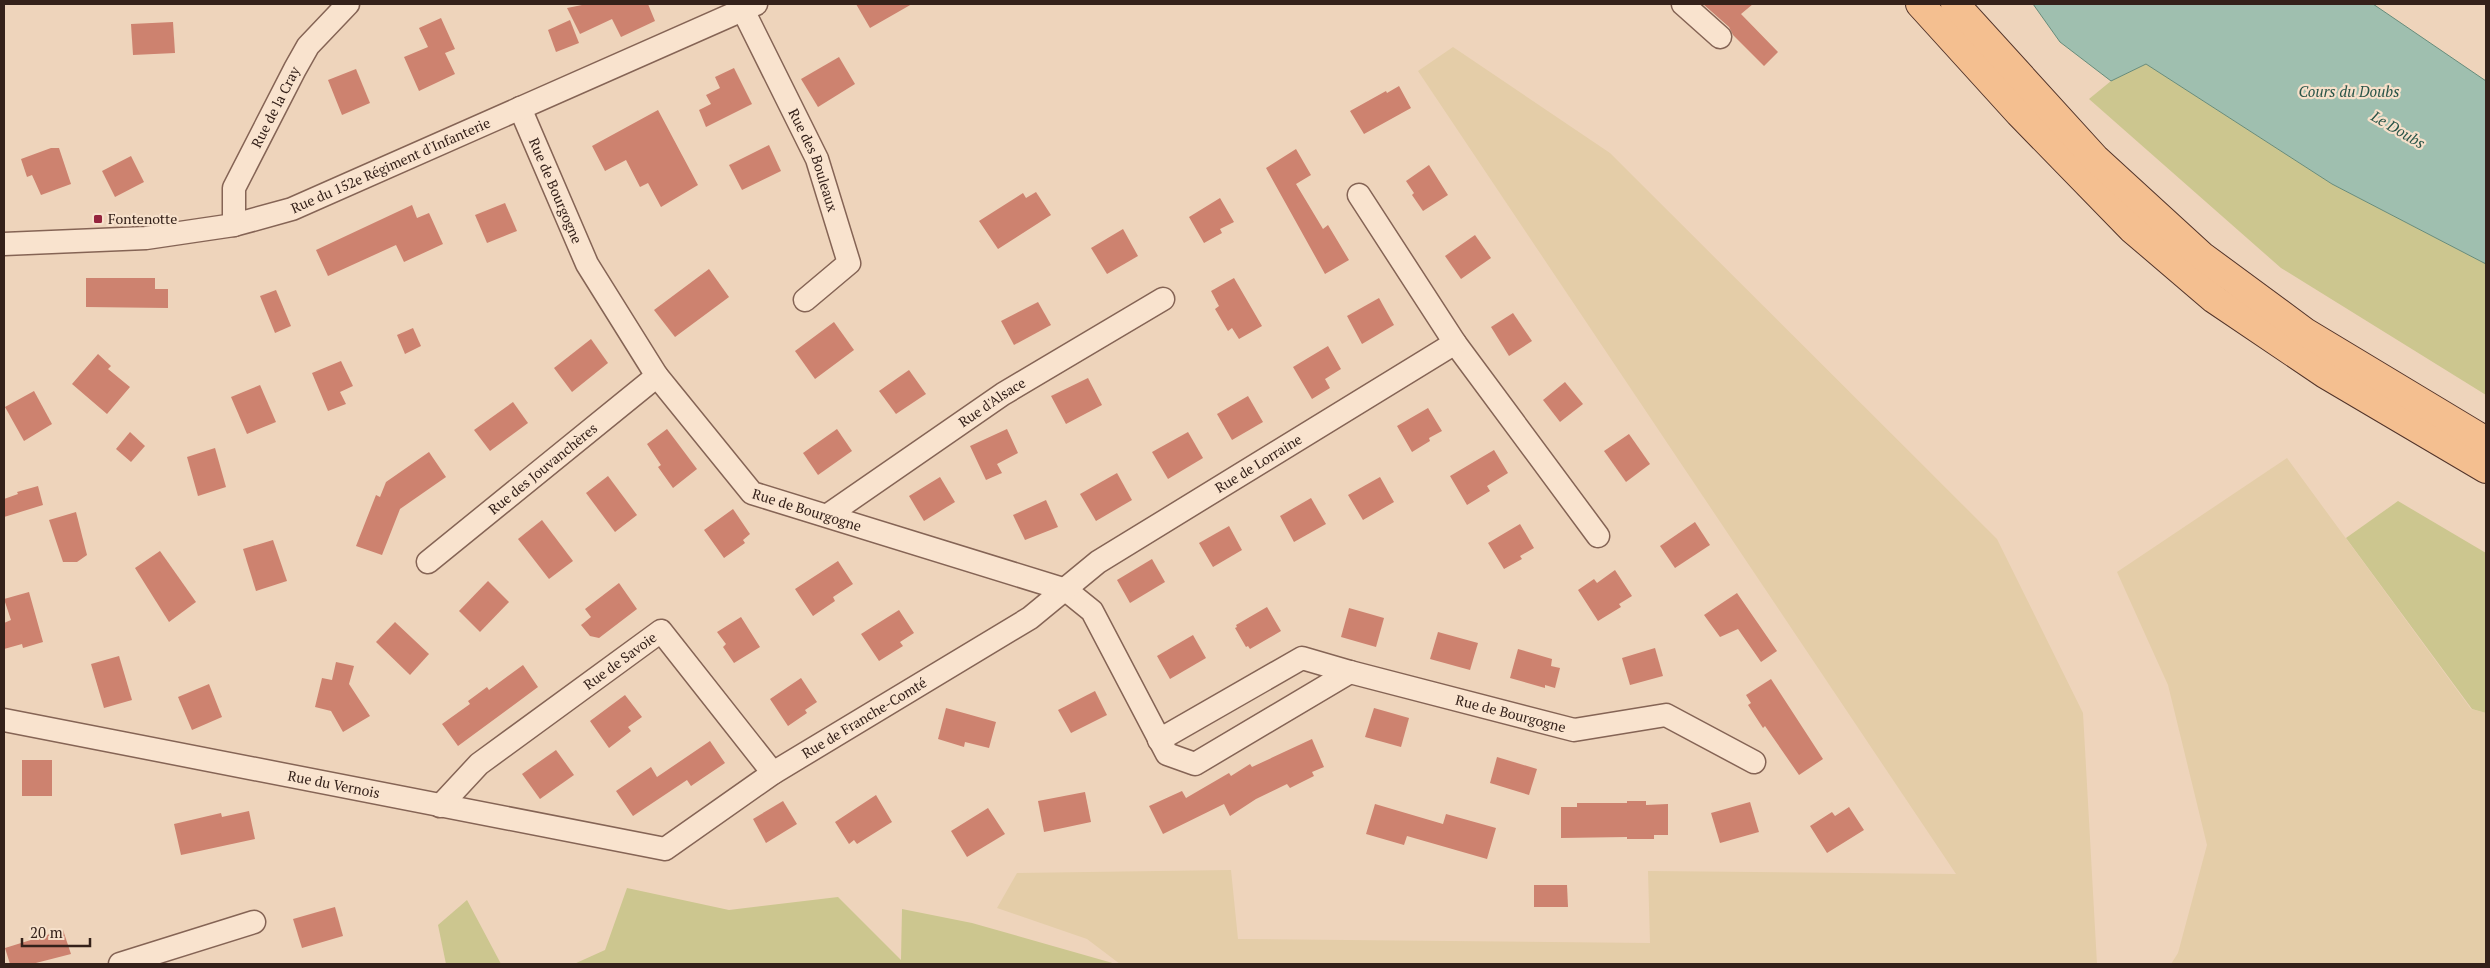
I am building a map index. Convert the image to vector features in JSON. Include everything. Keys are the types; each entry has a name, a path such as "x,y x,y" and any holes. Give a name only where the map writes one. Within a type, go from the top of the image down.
{"main road":[{"path":"1920,4 2019,113 2132,229 2214,299 2325,374 2486,469"},
{"path":"1954,4 2095,158 2202,256 2305,332 2486,441"}],"street":[{"name":"Rue de la Cray","path":"234,225 234,188 295,69 308,46 348,4"},
{"path":"1683,4 1720,36"},
{"name":"Rue du 152e Régiment d'Infanterie","path":"4,244 146,238 234,225 292,209 750,7"},
{"name":"Rue des Bouleaux","path":"750,7 817,159 849,263 805,300"},
{"name":"Rue de Bourgogne","path":"520,108 587,264 657,376 752,492 1066,590 1092,610 1167,754 1195,764 1350,672"},
{"path":"1359,195 1455,343 1598,536"},
{"name":"Rue d'Alsace","path":"828,515 1003,394 1163,299"},
{"name":"Rue de Lorraine","path":"1066,590 1098,562 1455,343"},
{"name":"Rue des Jouvanchères","path":"428,562 657,376"},
{"name":"Rue de Franche-Comté","path":"665,849 773,773 1030,618 1066,590"},
{"name":"Rue de Savoie","path":"440,806 479,764 662,631 773,773"},
{"name":"Rue de Bourgogne","path":"1160,740 1302,658 1574,730 1666,715 1754,762"},
{"name":"Rue du Vernois","path":"4,720 665,849"},
{"path":"120,964 254,922"}],"shaded area":[{"path":"1453,47 1610,153 1997,539 2083,713 2097,964 1120,964 1087,939 997,908 1017,873 1231,870 1238,939 1650,943 1648,871 1956,874 1418,71"},
{"path":"2146,64 2332,184 2486,264 2486,395 2281,268 2089,99 2111,81"},
{"path":"2287,458 2471,709 2486,713 2486,964 2171,964 2178,953 2207,845 2168,685 2117,572"},
{"path":"2398,501 2486,553 2486,713 2472,709 2346,538"},
{"path":"627,888 729,910 838,897 901,960 902,909 972,923 1116,964 574,964 605,950"},
{"path":"467,900 501,964 446,964 438,925"}],"water":[{"name":"Cours du Doubs","path":"2033,4 2373,4 2486,81 2486,264 2332,184 2146,64 2111,81 2060,42"}],"building":[{"path":"587,4 648,4 655,21 621,37 612,19 580,34 567,8"},
{"path":"856,4 912,4 870,28"},
{"path":"1703,4 1753,4 1741,14 1778,52 1764,66 1733,35 1729,27"},
{"path":"441,18 455,49 445,53 455,74 419,91 404,57 428,47 419,28"},
{"path":"570,20 579,43 556,52 548,30"},
{"path":"173,22 175,53 133,55 131,24"},
{"path":"839,57 855,84 818,107 801,79"},
{"path":"734,68 752,104 706,127 699,110 711,104 706,95 720,88 715,77"},
{"path":"356,69 370,103 342,115 328,80"},
{"path":"1399,86 1411,108 1364,134 1350,111"},
{"path":"658,110 698,185 661,207 648,183 640,187 626,160 605,171 592,146"},
{"path":"769,145 781,171 742,190 729,165"},
{"path":"51,148 59,148 71,184 41,195 32,175 27,177 21,159"},
{"path":"1296,149 1311,175 1296,184 1323,229 1328,225 1349,260 1325,274 1266,168"},
{"path":"131,156 144,182 115,197 102,171"},
{"path":"1429,165 1448,195 1423,211 1412,195 1414,193 1406,181"},
{"path":"1036,192 1051,215 998,249 979,221 1023,193 1026,198"},
{"path":"1220,198 1234,222 1220,229 1222,233 1204,243 1189,217"},
{"path":"505,203 517,231 487,243 475,215"},
{"path":"412,205 417,218 429,213 443,244 404,262 396,245 328,276 316,250"},
{"path":"1123,229 1138,256 1107,274 1091,248"},
{"path":"1475,235 1491,258 1461,279 1445,256"},
{"path":"709,269 729,297 675,337 654,310"},
{"path":"86,278 155,278 155,289 168,289 168,308 86,307"},
{"path":"1234,278 1262,326 1239,339 1232,328 1228,331 1215,309 1219,306 1211,291"},
{"path":"276,290 291,326 275,333 260,296"},
{"path":"1379,298 1394,325 1362,344 1347,316"},
{"path":"1038,302 1051,325 1014,345 1001,321"},
{"path":"1513,313 1532,341 1509,356 1491,327"},
{"path":"834,322 854,350 815,379 795,351"},
{"path":"413,328 421,346 405,354 397,335"},
{"path":"591,339 608,363 572,392 554,368"},
{"path":"1328,346 1341,369 1325,379 1330,388 1312,399 1293,367"},
{"path":"98,354 111,366 108,369 130,387 107,414 72,384"},
{"path":"341,361 353,386 340,392 346,404 328,411 312,373"},
{"path":"909,370 926,394 896,414 879,391"},
{"path":"1088,378 1102,405 1066,424 1051,396"},
{"path":"1565,382 1583,404 1560,422 1543,400"},
{"path":"260,385 276,422 247,434 231,397"},
{"path":"34,391 52,424 24,441 5,407"},
{"path":"1248,396 1263,422 1232,440 1217,414"},
{"path":"513,402 528,423 490,451 474,430"},
{"path":"1428,408 1442,431 1429,438 1430,441 1412,452 1397,426"},
{"path":"667,429 697,469 673,488 658,467 661,465 647,444"},
{"path":"837,429 852,451 818,475 803,453"},
{"path":"1007,429 1018,453 997,464 1002,473 986,480 970,446"},
{"path":"130,432 145,446 131,462 116,449"},
{"path":"1188,432 1203,458 1168,479 1152,452"},
{"path":"1629,434 1650,464 1626,482 1604,451"},
{"path":"215,448 226,487 198,496 187,457"},
{"path":"1494,450 1508,473 1487,486 1490,491 1467,505 1450,476"},
{"path":"429,452 446,477 400,509 382,555 356,546 376,495 380,497 386,482"},
{"path":"1117,473 1132,500 1096,521 1080,494"},
{"path":"608,476 637,515 615,532 586,493"},
{"path":"940,477 955,502 924,521 909,496"},
{"path":"1380,477 1394,502 1363,520 1348,495"},
{"path":"38,486 43,505 4,517 4,499 18,494 17,492"},
{"path":"1311,498 1326,524 1294,542 1280,516"},
{"path":"1046,500 1058,527 1025,540 1013,515"},
{"path":"733,509 750,534 743,540 745,543 724,558 704,530"},
{"path":"76,512 87,555 77,562 63,562 49,520"},
{"path":"542,520 573,561 549,579 518,539"},
{"path":"1695,522 1710,545 1675,568 1660,546"},
{"path":"1520,524 1534,548 1520,556 1522,559 1504,569 1488,543"},
{"path":"1229,526 1242,550 1213,567 1199,543"},
{"path":"273,540 287,581 256,591 243,549"},
{"path":"160,551 196,602 169,622 135,568"},
{"path":"1152,559 1165,582 1130,603 1117,580"},
{"path":"838,561 853,584 833,597 835,601 813,616 795,589"},
{"path":"1615,570 1632,596 1619,604 1621,607 1598,621 1578,590 1594,579 1597,583"},
{"path":"488,581 509,602 480,632 459,611"},
{"path":"619,583 637,609 599,638 590,636 581,625 591,617 585,609"},
{"path":"29,592 43,642 23,648 22,644 4,649 4,623 11,620 4,599"},
{"path":"1737,593 1777,651 1761,662 1738,629 1720,637 1704,615"},
{"path":"1267,607 1281,631 1250,649 1248,646 1246,647 1235,628 1237,627 1236,625"},
{"path":"1349,608 1384,618 1376,647 1341,637"},
{"path":"899,610 914,633 900,642 903,646 879,661 861,634"},
{"path":"741,617 760,647 734,663 723,647 726,644 717,632"},
{"path":"395,622 429,654 410,675 376,642"},
{"path":"1438,632 1478,643 1470,670 1430,659"},
{"path":"1193,635 1206,658 1170,679 1157,656"},
{"path":"1655,648 1663,676 1630,685 1622,658"},
{"path":"1518,649 1552,659 1551,666 1560,668 1555,688 1545,685 1545,688 1510,678"},
{"path":"119,656 132,700 104,708 91,664"},
{"path":"336,662 354,666 349,684 370,716 343,732 331,711 315,707 322,678 332,680"},
{"path":"523,665 538,687 458,746 442,724 470,704 468,701 487,687 489,690"},
{"path":"801,678 817,702 805,710 807,713 788,726 770,699"},
{"path":"1771,679 1823,759 1799,775 1748,705 1751,703 1746,695"},
{"path":"209,684 222,717 192,730 178,697"},
{"path":"1095,691 1107,715 1071,733 1058,710"},
{"path":"625,695 642,717 628,727 631,731 609,748 590,721"},
{"path":"946,708 996,722 989,748 965,742 964,747 938,739"},
{"path":"1374,708 1409,718 1401,747 1365,737"},
{"path":"1312,739 1324,767 1312,772 1314,776 1290,788 1287,784 1256,799 1230,816 1224,804 1163,834 1149,806 1182,791 1186,798 1229,773 1231,776 1250,764 1252,767"},
{"path":"710,741 725,763 691,786 687,780 633,816 616,791 651,767 657,777"},
{"path":"556,750 574,775 540,799 522,774"},
{"path":"1497,757 1537,769 1529,795 1490,783"},
{"path":"22,760 52,760 52,796 22,796"},
{"path":"1085,792 1091,822 1044,832 1038,801"},
{"path":"876,795 892,822 857,844 854,840 849,844 835,822"},
{"path":"783,801 797,824 766,843 753,819"},
{"path":"1627,801 1646,801 1646,805 1668,804 1668,835 1654,835 1654,839 1627,839 1627,837 1561,838 1561,807 1577,807 1577,803 1627,803"},
{"path":"1750,802 1759,832 1720,843 1711,813"},
{"path":"1375,804 1443,824 1446,814 1496,828 1487,859 1407,836 1404,845 1366,834"},
{"path":"1849,807 1864,830 1827,853 1810,826 1832,812 1835,816"},
{"path":"988,808 1005,834 967,857 951,831"},
{"path":"249,811 255,839 181,855 174,824 221,813 222,817"},
{"path":"1534,885 1567,885 1568,907 1534,907"},
{"path":"335,907 343,936 302,948 293,919"},
{"path":"63,930 71,954 32,964 10,964 5,948"}],"place":[{"name":"Fontenotte","path":"98,219"}],"water label":[{"name":"Le Doubs","path":"2398,130"}]}
